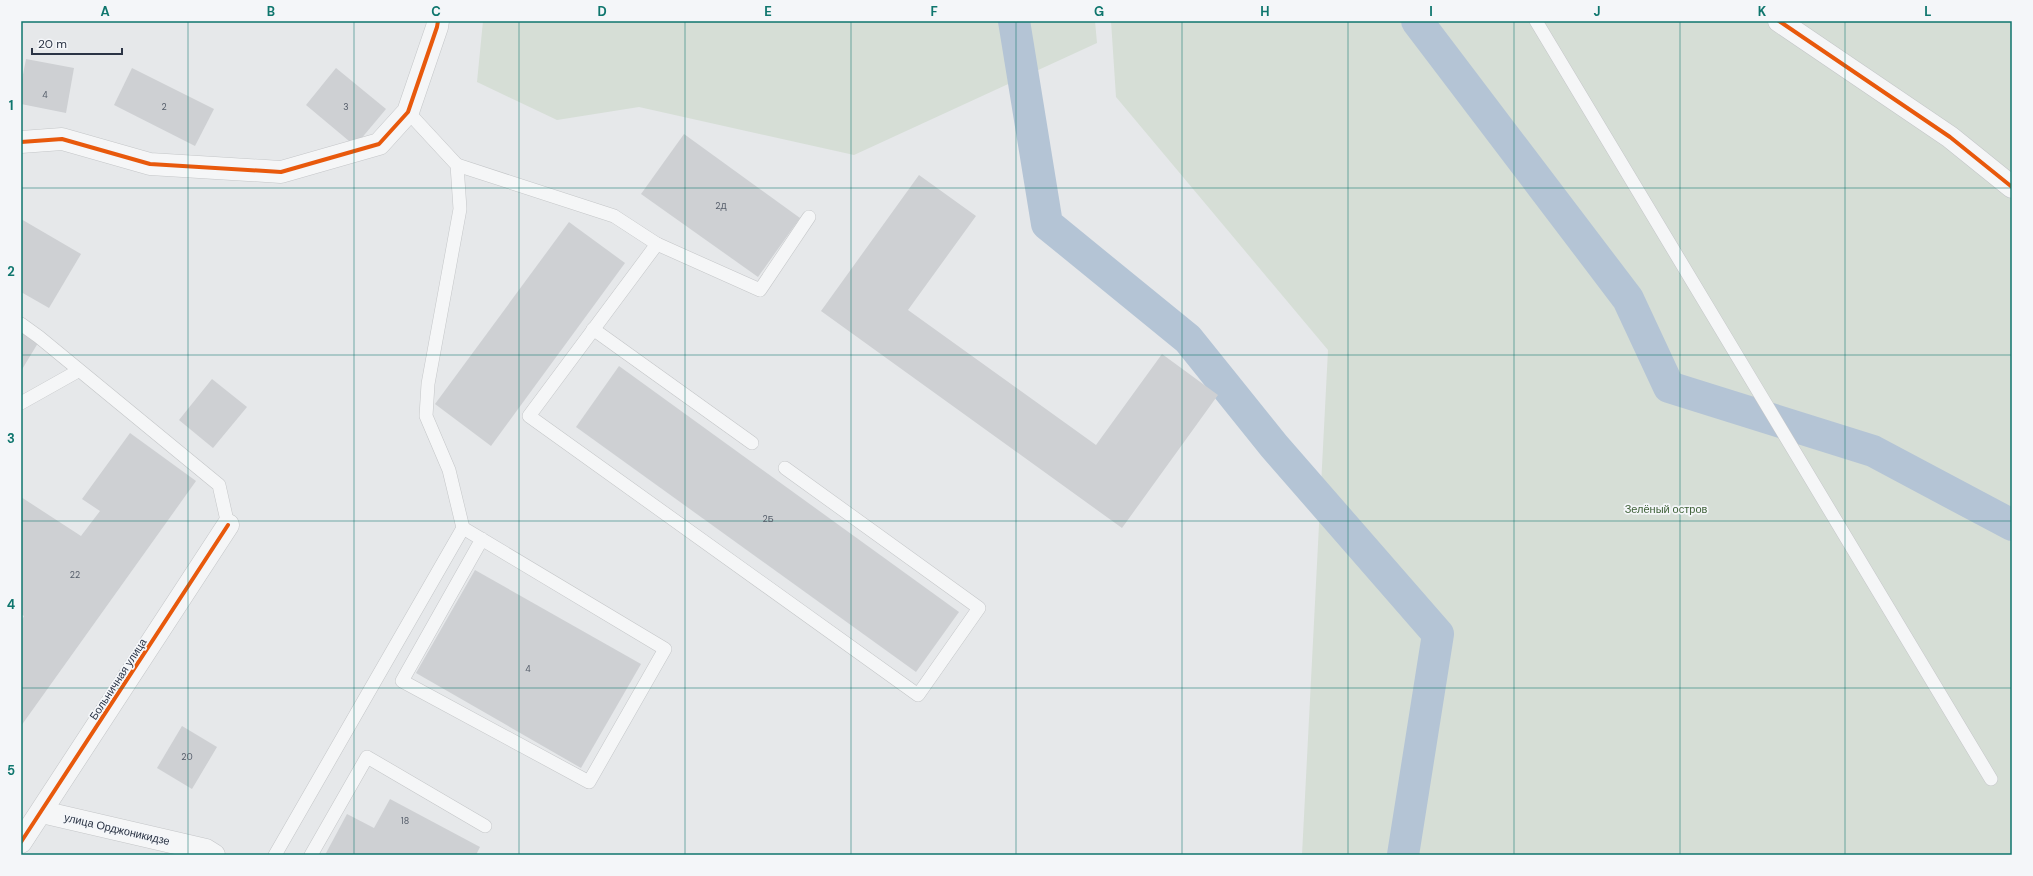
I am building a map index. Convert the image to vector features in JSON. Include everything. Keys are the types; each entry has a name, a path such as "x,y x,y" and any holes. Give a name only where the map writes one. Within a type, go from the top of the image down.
{"street":[{"path":"21,142 62,139 150,164 281,172 379,144 408,112 438,21"},
{"path":"1779,21 1950,137 2012,187"},
{"name":"Больничная улица","path":"21,842 228,525"},
{"name":"улица Орджоникидзе","path":"42,812 206,850 214,855"}],"lane":[{"path":"1536,21 1729,340 1991,779"},
{"path":"408,112 457,164 614,216 656,244 760,290 809,217"},
{"path":"275,855 463,528 449,470 426,416 428,384 460,209 457,164"},
{"path":"656,244 528,416 918,695 979,608 785,468"},
{"path":"21,324 39,337 78,371 218,485 228,525"},
{"path":"593,329 752,443"},
{"path":"21,403 78,371"},
{"path":"463,528 482,539 665,649 589,782 402,681 482,539"},
{"path":"311,855 367,757 485,826"}],"green space":[{"path":"483,21 1095,21 1097,43 854,155 639,107 557,120 477,82"},
{"name":"Зелёный остров","path":"1111,21 2012,21 2012,855 1302,855 1328,350 1116,97"}],"building":[{"path":"26,59 74,68 66,113 21,104 21,85"},
{"path":"132,68 214,109 195,146 114,105"},
{"path":"336,68 386,109 355,146 306,105"},
{"path":"684,134 800,218 758,277 641,194"},
{"path":"919,175 976,216 908,310 1096,445 1162,354 1218,395 1122,528 821,311"},
{"path":"21,219 81,254 49,308 21,292"},
{"path":"569,222 625,263 491,446 435,404"},
{"path":"21,332 38,343 21,371"},
{"path":"619,366 959,612 916,672 576,427"},
{"path":"212,379 247,407 213,448 179,420"},
{"path":"130,433 196,481 21,726 21,622 24,616 21,614 21,497 81,536 100,511 82,499"},
{"path":"475,570 641,664 581,768 416,673"},
{"path":"182,726 217,747 192,789 157,768"},
{"path":"390,799 480,847 476,855 325,855 347,814 374,828"}],"waterway":[{"path":"1014,21 1047,224 1188,339 1274,446 1438,634 1403,855"},
{"path":"1417,21 1628,299 1669,387 1873,451 2012,525"}],"cycle path":[{"path":"21,142 62,139 150,164 281,172 379,144 408,112 438,21"},
{"path":"1779,21 1950,137 2012,187"},
{"path":"21,842 228,525"}]}
